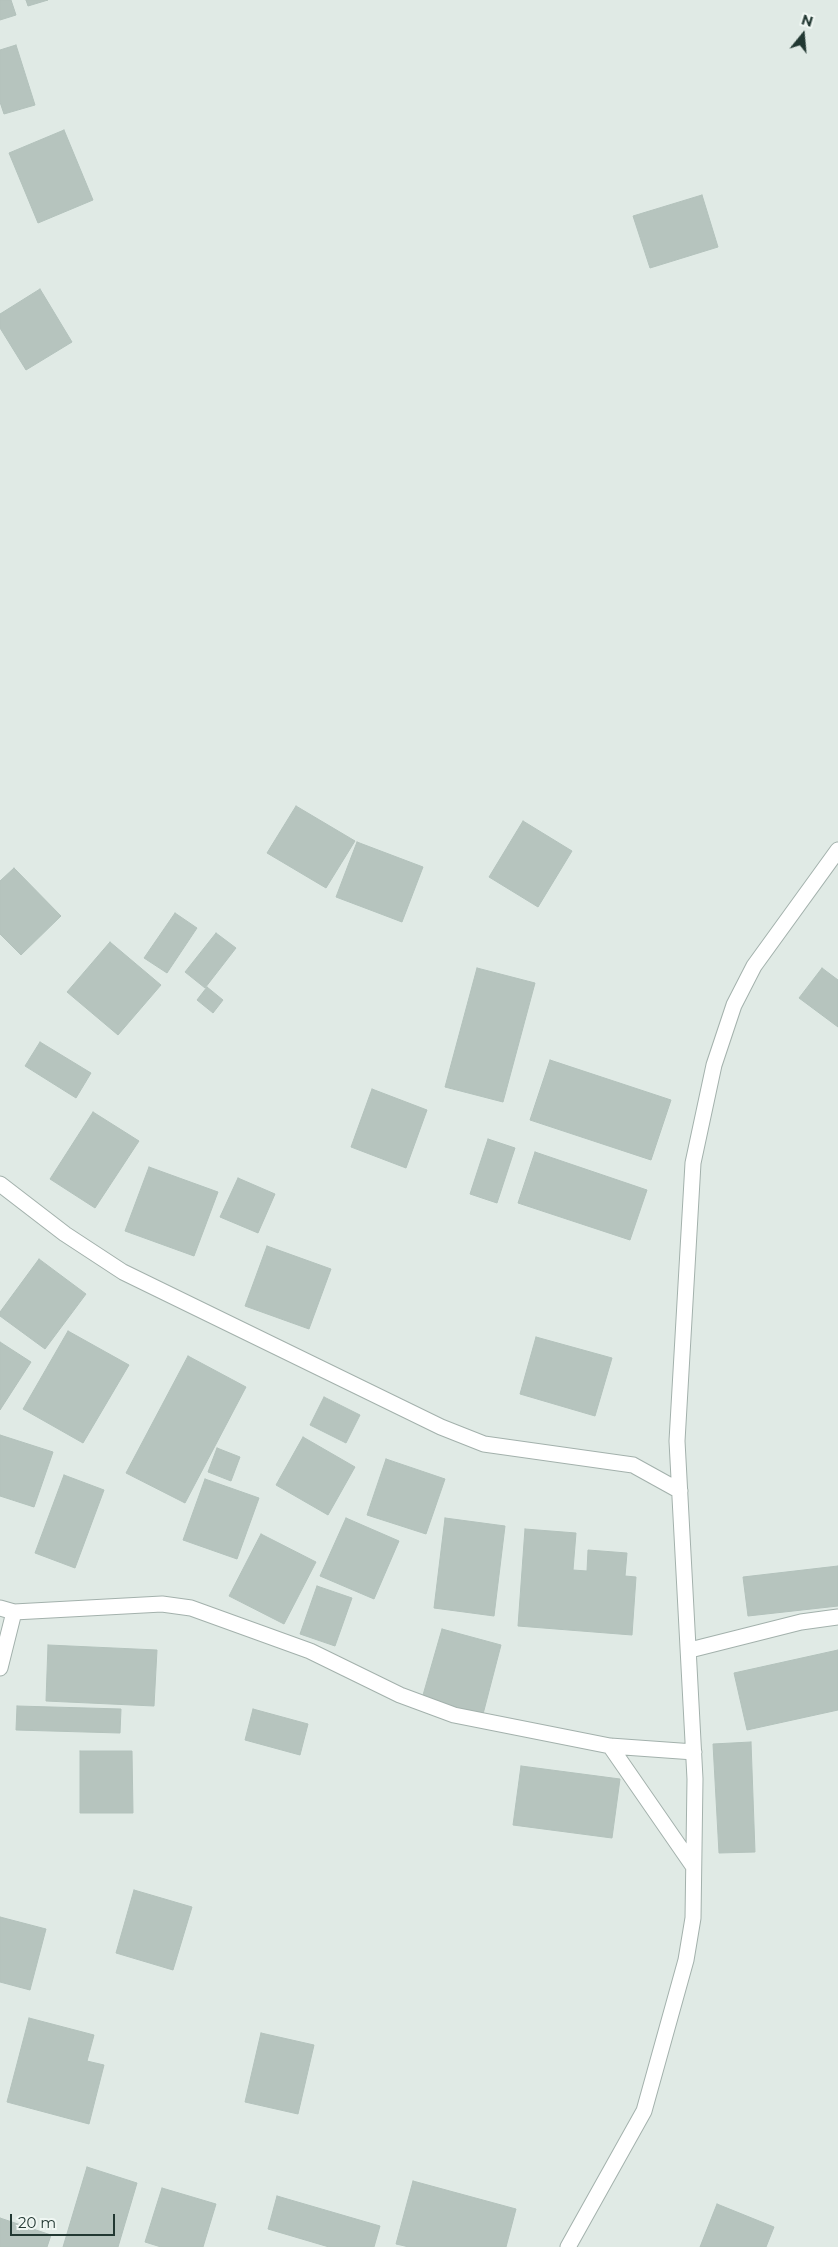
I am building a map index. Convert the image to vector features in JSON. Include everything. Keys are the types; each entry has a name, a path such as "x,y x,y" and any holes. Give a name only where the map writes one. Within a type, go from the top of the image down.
{"street":[{"path":"568,2247 644,2111 686,1960 693,1918 694,1752 690,1650 677,1441 693,1163 714,1065 734,1005 754,966 838,850"},
{"path":"0,1184 65,1234 123,1272 441,1427 484,1444 633,1465 680,1491"},
{"path":"0,1668 7,1610 162,1604 191,1608 310,1651 400,1694 454,1715 610,1746 694,1752"},
{"path":"690,1650 801,1622 838,1618"},
{"path":"610,1746 693,1866"}],"building":[{"path":"0,0 11,0 16,15 0,20"},
{"path":"26,0 48,0 28,6"},
{"path":"16,45 35,105 4,114 0,102 0,50"},
{"path":"64,130 93,200 38,223 9,153"},
{"path":"702,195 718,247 650,268 633,216"},
{"path":"40,289 72,342 26,370 0,328 0,314"},
{"path":"296,806 355,841 326,888 267,853"},
{"path":"523,821 572,851 538,907 489,877"},
{"path":"357,842 423,867 402,922 336,897"},
{"path":"14,868 61,916 21,955 0,934 0,881"},
{"path":"175,913 197,928 167,973 144,958"},
{"path":"216,933 236,948 205,988 185,972"},
{"path":"110,942 161,985 118,1035 67,992"},
{"path":"477,968 535,983 503,1102 445,1087"},
{"path":"822,968 838,980 838,1027 799,998"},
{"path":"207,987 223,1000 213,1013 197,1000"},
{"path":"40,1042 91,1073 76,1098 25,1066"},
{"path":"550,1060 671,1100 651,1160 530,1120"},
{"path":"372,1089 427,1110 406,1168 351,1147"},
{"path":"93,1112 139,1141 95,1208 50,1179"},
{"path":"488,1139 515,1148 497,1203 470,1194"},
{"path":"535,1152 647,1190 630,1240 518,1203"},
{"path":"149,1167 218,1192 194,1256 125,1231"},
{"path":"238,1178 275,1194 258,1233 220,1217"},
{"path":"267,1246 331,1269 309,1329 245,1306"},
{"path":"39,1259 86,1294 45,1349 0,1316 0,1312"},
{"path":"68,1331 129,1365 83,1443 23,1409"},
{"path":"536,1337 612,1358 595,1416 520,1394"},
{"path":"0,1342 31,1362 0,1410"},
{"path":"188,1356 246,1387 185,1503 126,1473"},
{"path":"324,1397 360,1415 346,1443 310,1425"},
{"path":"0,1435 53,1452 34,1507 0,1496"},
{"path":"303,1437 355,1467 328,1515 276,1485"},
{"path":"217,1448 240,1457 231,1481 208,1472"},
{"path":"386,1459 445,1479 426,1534 367,1515"},
{"path":"64,1475 104,1490 75,1568 35,1553"},
{"path":"205,1479 259,1498 237,1559 183,1540"},
{"path":"346,1518 399,1541 374,1599 320,1576"},
{"path":"445,1518 505,1526 494,1616 434,1608"},
{"path":"525,1529 576,1533 573,1570 587,1571 588,1550 627,1553 625,1576 636,1577 632,1635 518,1626"},
{"path":"261,1534 316,1562 284,1624 229,1596"},
{"path":"838,1566 838,1606 748,1616 743,1577"},
{"path":"317,1586 352,1598 335,1646 300,1634"},
{"path":"442,1629 501,1645 482,1718 421,1702"},
{"path":"48,1645 157,1650 154,1706 46,1701"},
{"path":"838,1650 838,1710 747,1730 734,1673"},
{"path":"17,1706 121,1709 120,1733 16,1730"},
{"path":"253,1709 308,1724 300,1755 245,1740"},
{"path":"751,1742 755,1852 719,1853 713,1744"},
{"path":"80,1751 132,1751 133,1813 80,1813"},
{"path":"521,1766 620,1779 612,1838 513,1825"},
{"path":"134,1890 192,1907 173,1970 116,1953"},
{"path":"0,1917 46,1929 30,1990 0,1982"},
{"path":"29,2018 94,2035 87,2061 104,2065 89,2124 7,2102"},
{"path":"261,2033 314,2045 298,2114 245,2102"},
{"path":"87,2167 137,2183 118,2247 63,2247"},
{"path":"413,2181 516,2209 506,2247 409,2247 396,2244"},
{"path":"162,2188 216,2204 203,2247 161,2247 145,2242"},
{"path":"277,2196 380,2226 374,2247 329,2247 268,2229"},
{"path":"717,2204 774,2227 766,2247 700,2247"},
{"path":"0,2218 51,2235 47,2247 0,2247"}]}
